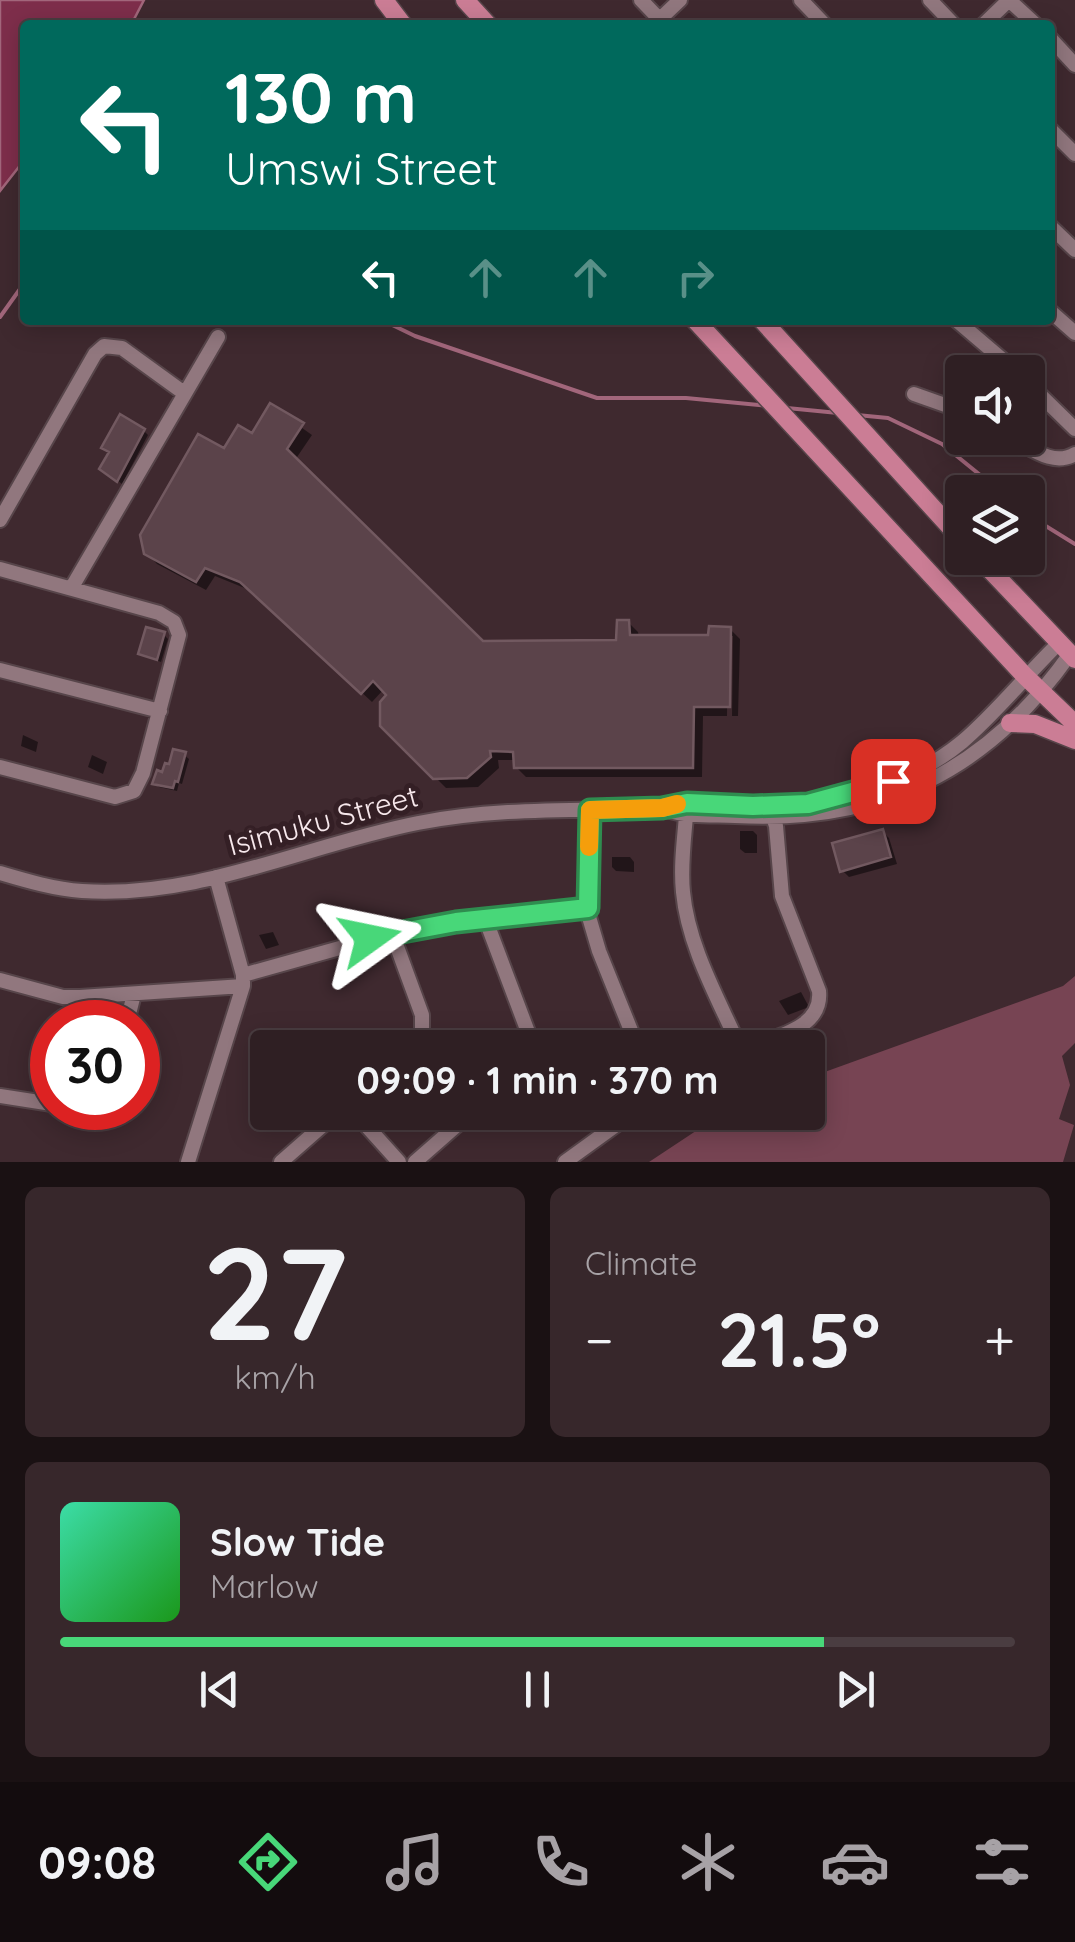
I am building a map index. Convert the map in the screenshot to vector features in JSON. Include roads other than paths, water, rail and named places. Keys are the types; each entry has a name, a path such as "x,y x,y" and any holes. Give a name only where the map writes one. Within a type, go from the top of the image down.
{"main road":[{"path":"384,0 399,20"},
{"path":"464,0 483,20"},
{"path":"700,325 1025,676 1075,724"},
{"path":"766,325 945,522"},
{"path":"994,575 1068,652"},
{"path":"1010,723 1036,724 1075,740"}],"street":[{"path":"641,0 661,20"},
{"path":"665,20 680,0"},
{"path":"802,0 820,20"},
{"path":"930,0 949,20"},
{"path":"988,20 1009,0 1031,20"},
{"path":"1055,43 1075,65"},
{"path":"1055,134 1075,154"},
{"path":"1055,231 1075,250"},
{"path":"1055,315 1075,333"},
{"path":"962,325 997,355"},
{"path":"72,587 218,337"},
{"path":"0,520 95,354 104,346 122,348 184,392"},
{"path":"914,394 945,405"},
{"path":"1045,399 1075,428"},
{"path":"1044,455 1052,459 1075,454"},
{"path":"0,569 151,610 174,622 178,642 141,780 134,791 115,798 0,767"},
{"path":"896,787 961,742 1025,676 1068,652"},
{"path":"896,787 940,778 1010,723 1041,692 1068,652"},
{"path":"0,670 160,711"},
{"name":"Isimuku Street","path":"0,873 57,888 98,892 150,888 216,877 418,823 517,809 687,808 776,814 896,787"},
{"path":"687,808 682,887 685,912 735,1030"},
{"path":"590,810 588,908 599,951 631,1030"},
{"path":"776,814 782,896 819,991 820,1004 806,1023 788,1030"},
{"path":"188,1162 243,980 216,877"},
{"path":"0,980 63,996 134,994 243,980 392,933 485,918 588,908"},
{"path":"485,918 527,1030"},
{"path":"392,933 422,1016 422,1030"},
{"path":"132,1000 134,994"},
{"path":"0,1096 30,1101"},
{"path":"281,1162 317,1130"},
{"path":"370,1130 399,1162"},
{"path":"415,1162 451,1130"},
{"path":"564,1162 609,1130"}],"waterway":[{"path":"0,317 20,289"},
{"path":"392,325 597,398 686,398 768,406"},
{"path":"787,408 838,413"},
{"path":"857,415 888,418 942,444 980,475"},
{"path":"1045,525 1075,544"}]}
